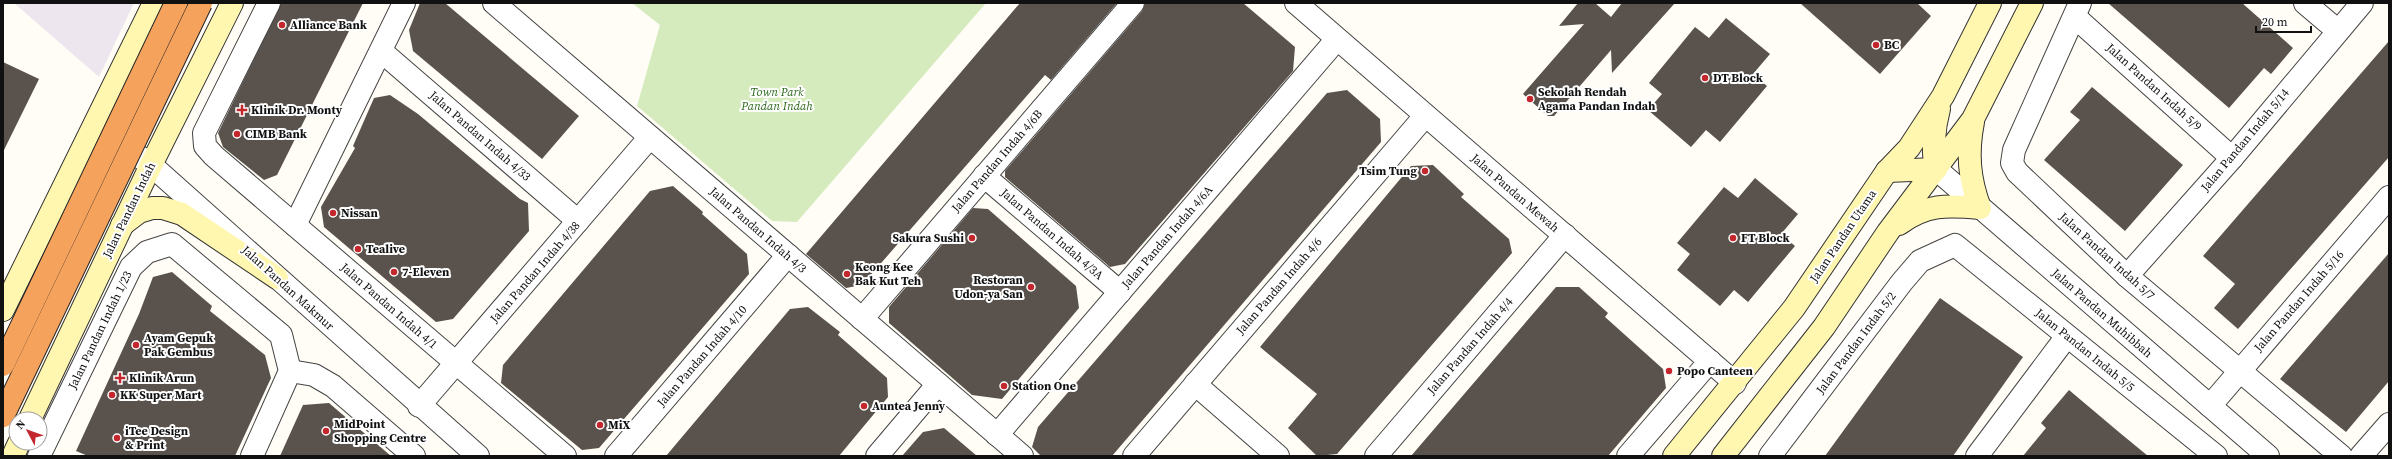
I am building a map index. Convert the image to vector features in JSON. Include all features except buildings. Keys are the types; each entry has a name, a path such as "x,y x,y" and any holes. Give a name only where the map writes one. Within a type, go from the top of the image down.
{"highway":[{"path":"3,365 176,3"},
{"path":"3,416 201,3"}],"main road":[{"name":"Jalan Pandan Indah","path":"34,411 151,165 232,3"},
{"name":"Jalan Pandan Utama","path":"1674,456 1735,383 1794,308 1887,171 1909,148 1943,96 1990,3"},
{"path":"1723,456 1824,327 1888,232 1973,119 2032,3"},
{"path":"153,6 156,28 162,38 171,43 184,47 197,47 215,38"},
{"path":"3,310 153,6"},
{"path":"1936,169 1934,157 1935,131 1943,96"},
{"path":"1888,232 1913,214 1926,209 1953,206 1980,208 1972,187 1969,168 1968,147 1973,119"},
{"path":"1887,171 1936,169"},
{"path":"122,225 139,212 152,208 163,208 182,214 277,278"}],"street":[{"name":"Jalan Pandan Indah 4/1","path":"269,3 204,133 205,146 214,156 565,456"},
{"path":"295,224 404,3"},
{"name":"Jalan Pandan Indah 4/3","path":"494,3 1022,456"},
{"name":"Jalan Pandan Indah 4/6B","path":"862,319 1133,3"},
{"name":"Jalan Pandan Mewah","path":"1296,3 1735,383"},
{"path":"2305,3 2338,31"},
{"name":"Jalan Pandan Indah 5/14","path":"2127,276 2232,158 2362,3"},
{"name":"Jalan Pandan Indah 5/9","path":"2078,10 2232,158"},
{"name":"Jalan Pandan Indah 5/7","path":"2078,10 2014,150 2012,163 2017,172 2127,276 2341,456"},
{"name":"Jalan Pandan Indah 4/6A","path":"998,435 1337,39"},
{"name":"Jalan Pandan Indah 4/33","path":"381,51 578,221"},
{"name":"Jalan Pandan Indah 4/6","path":"1134,456 1425,116"},
{"name":"Jalan Pandan Makmur","path":"94,125 151,165 419,406 478,456"},
{"name":"Jalan Pandan Indah 4/38","path":"419,406 650,137"},
{"name":"Jalan Pandan Muhibbah","path":"1936,169 2268,456"},
{"name":"Jalan Pandan Indah 4/3A","path":"984,176 1120,292"},
{"name":"Jalan Pandan Indah 5/16","path":"2210,406 2389,197"},
{"name":"Jalan Pandan Indah 4/4","path":"1376,456 1565,235"},
{"name":"Jalan Pandan Indah 1/23","path":"39,456 130,267 147,252 172,244 281,335 290,371"},
{"name":"Jalan Pandan Indah 5/5","path":"1955,245 2216,456"},
{"name":"Jalan Pandan Indah 5/2","path":"1770,456 1920,261 1955,245"},
{"name":"Jalan Pandan Indah 4/10","path":"616,456 788,255"},
{"path":"1977,456 2067,336"},
{"path":"1628,456 1710,361"},
{"path":"252,456 290,371 314,375 332,386 414,456"},
{"path":"877,456 938,384"},
{"path":"1195,384 1277,455"},
{"path":"2361,456 2389,424"}],"shaded area":[{"path":"14,3 134,3 99,77"}],"green space":[{"name":"Town Park Pandan Indah","path":"632,3 986,3 797,222 772,221 637,106 660,25"}],"place":[{"name":"Alliance Bank","path":"282,25"},
{"name":"BC","path":"1876,45"},
{"name":"DT Block","path":"1705,78"},
{"name":"Sekolah Rendah Agama Pandan Indah","path":"1530,99"},
{"name":"Klinik Dr. Monty","path":"242,110"},
{"name":"CIMB Bank","path":"237,134"},
{"name":"Tsim Tung","path":"1425,171"},
{"name":"Nissan","path":"333,213"},
{"name":"Sakura Sushi","path":"972,238"},
{"name":"FT Block","path":"1733,238"},
{"name":"Tealive","path":"358,249"},
{"name":"7-Eleven","path":"394,272"},
{"name":"Keong Kee Bak Kut Teh","path":"847,274"},
{"name":"Restoran Udon-ya San","path":"1031,287"},
{"name":"Ayam Gepuk Pak Gembus","path":"136,345"},
{"name":"Popo Canteen","path":"1669,371"},
{"name":"Klinik Arun","path":"120,378"},
{"name":"Station One","path":"1004,386"},
{"name":"KK Super Mart","path":"112,395"},
{"name":"Auntea Jenny","path":"864,406"},
{"name":"MiX","path":"600,425"},
{"name":"MidPoint Shopping Centre","path":"326,431"},
{"name":"iTee Design & Print","path":"117,438"}]}
